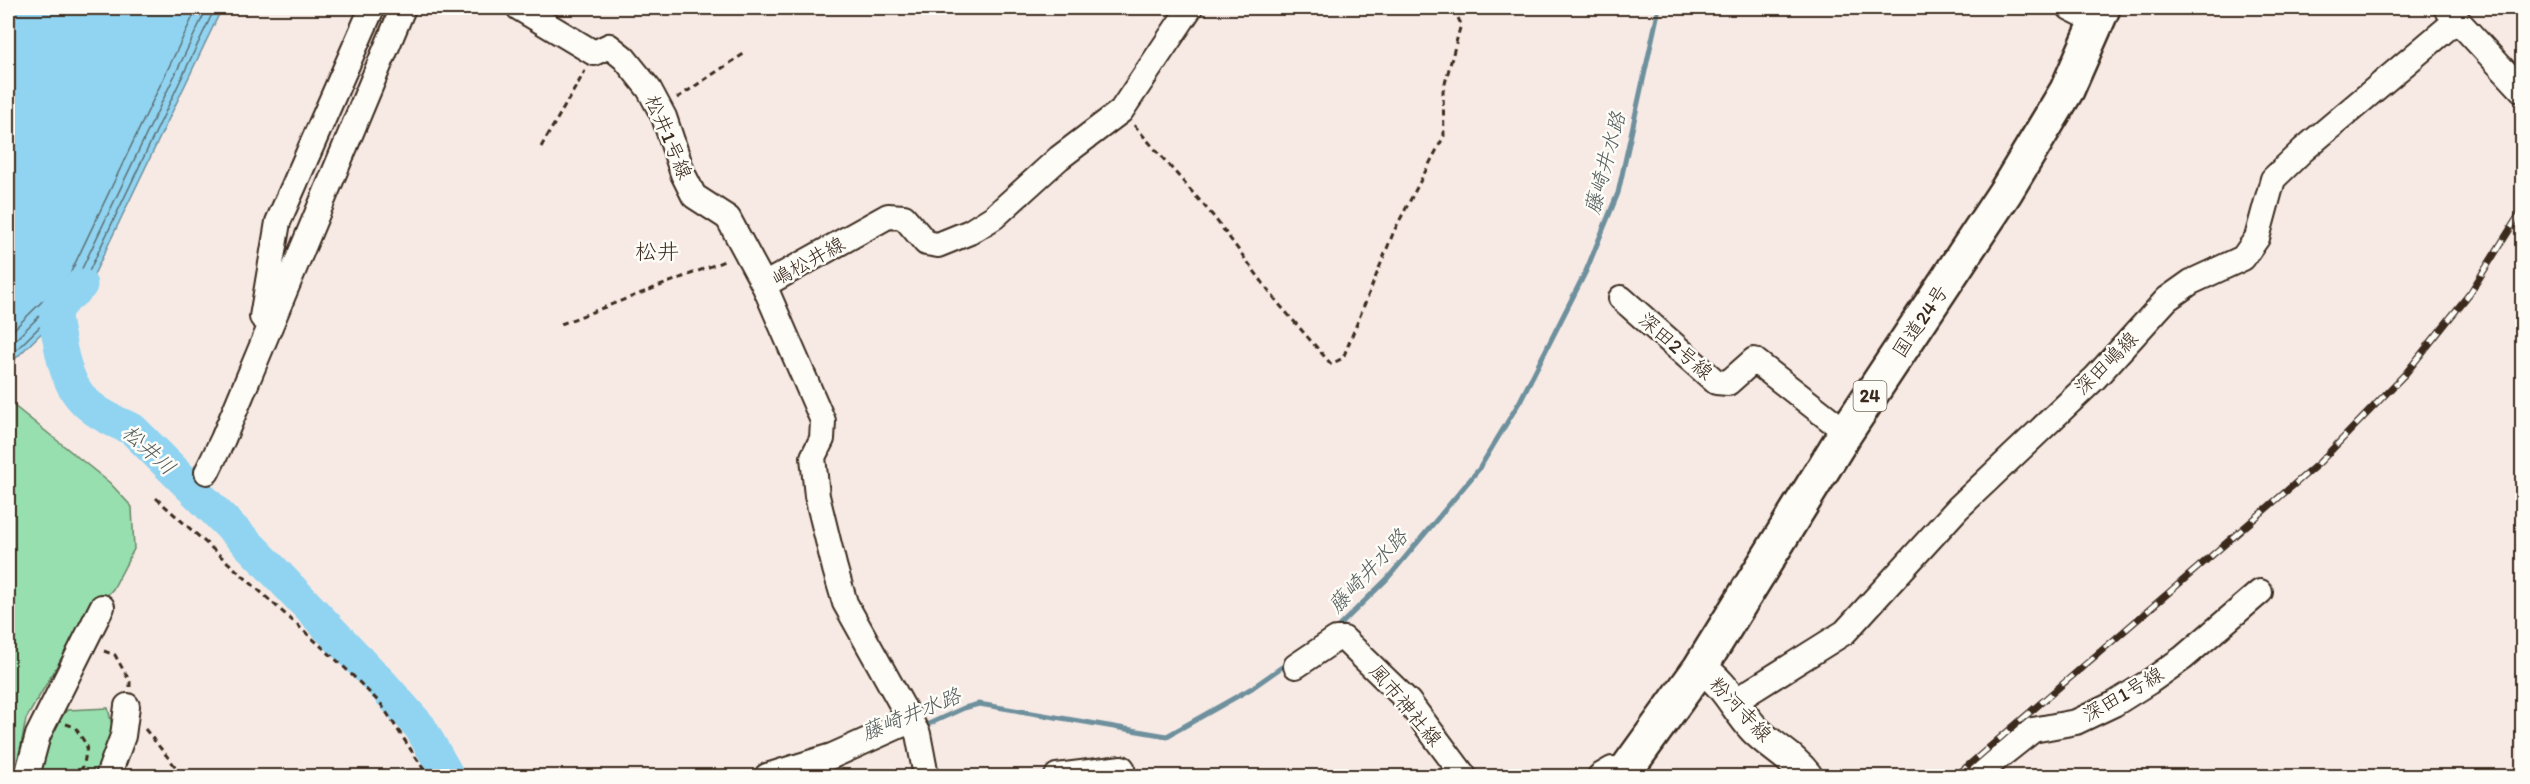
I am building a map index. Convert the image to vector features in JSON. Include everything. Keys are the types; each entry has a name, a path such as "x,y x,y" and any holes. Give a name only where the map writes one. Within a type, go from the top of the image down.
{"highway":[{"name":"国道24号","path":"1616,774 1700,668 1846,432 2006,191 2067,90 2090,12"}],"main road":[{"name":"粉河寺線","path":"1700,668 1715,676 1755,730 1788,756 1807,777"}],"street":[{"path":"255,358 278,222 372,8"},
{"path":"207,472 223,439 403,8"},
{"name":"松井1号線","path":"519,8 594,53 609,46 624,58 649,89 660,109 683,174 694,196 728,218 764,285"},
{"name":"嶋松井線","path":"926,777 914,727 845,603 817,496 813,457 822,438 823,421 764,285 888,216 904,217 926,243 932,245 938,245 970,232 994,217 1059,158 1121,111 1190,8"},
{"path":"2451,14 2523,90"},
{"name":"深田嶋線","path":"1735,701 1845,632 1958,508 2095,378 2167,299 2191,282 2243,258 2252,249 2257,238 2273,179 2451,14"},
{"name":"深田2号線","path":"1621,298 1716,382 1728,382 1754,360 1846,432"},
{"name":"深田1号線","path":"1976,777 2033,730 2076,722 2114,704 2149,682 2183,658 2260,592"},
{"path":"27,777 38,735 102,607"},
{"name":"風市神社線","path":"1296,666 1336,639 1344,639 1408,701 1464,777"},
{"path":"108,777 123,736 127,706"},
{"path":"767,777 914,727"},
{"path":"1057,777 1122,768"}],"path":[{"path":"1121,111 1214,217 1278,303 1331,364 1343,358 1394,231 1444,136 1443,91 1461,24 1453,8"},
{"path":"541,147 594,53"},
{"path":"660,109 746,53"},
{"path":"561,324 746,253"},
{"path":"156,498 343,666 381,704 428,777"},
{"path":"84,643 115,655 130,682 127,706 183,777"},
{"path":"46,717 75,727 87,746 84,764 78,777"}],"green space":[{"path":"8,401 110,483 132,507 134,549 113,589 82,623 26,719 15,776 8,776"},
{"path":"108,708 115,738 99,776 35,776 41,745 67,710"}],"water":[{"path":"8,8 222,8 88,287 8,366"}],"waterway":[{"name":"藤崎井水路","path":"1334,631 1387,579 1479,469 1520,401 1586,271 1618,193 1659,8"},
{"name":"松井川","path":"81,285 60,304 56,319 67,373 80,396 101,414 132,429 254,550 420,727 448,776"},
{"name":"藤崎井水路","path":"922,727 964,708 979,704 1167,736 1252,688 1289,662"}],"railway":[{"path":"1956,776 2319,463 2406,373 2470,293 2522,210"}],"district":[{"name":"松井","path":"657,251"}]}
